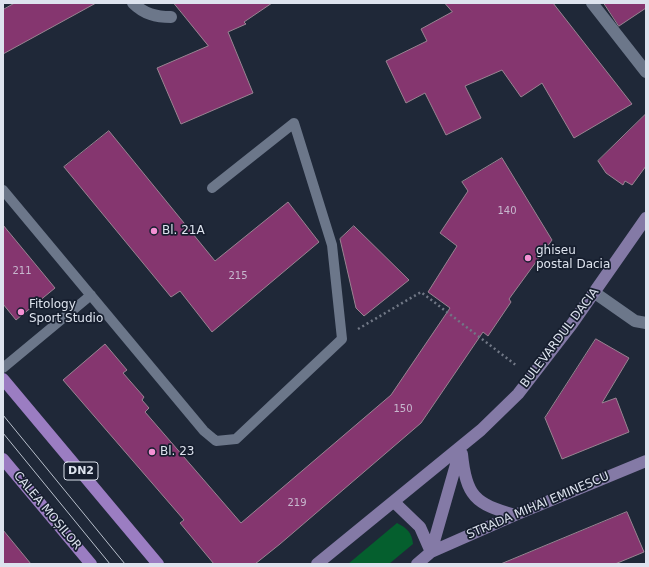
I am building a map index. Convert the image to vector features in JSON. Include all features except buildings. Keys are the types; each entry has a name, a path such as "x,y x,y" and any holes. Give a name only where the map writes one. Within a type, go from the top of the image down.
{"main road":[{"name":"BULEVARDUL DACIA","path":"317,564 461,447 503,409 532,378 595,293 646,218"},
{"name":"DN2","path":"3,379 158,564"},
{"path":"461,447 465,477 472,493 481,502 494,509 515,515"},
{"path":"416,564 430,552 461,447"},
{"name":"CALEA MOȘILOR","path":"3,458 91,564"},
{"name":"STRADA MIHAI EMINESCU","path":"430,552 646,461"},
{"path":"394,502 420,527 430,552"}],"street":[{"path":"133,3 148,14 158,17 171,17"},
{"path":"592,3 646,72"},
{"path":"595,293 635,321 646,323"}],"lane":[{"path":"3,190 204,431 216,440 236,439 342,339 332,245 294,123 212,188"},
{"path":"3,368 91,295"}],"path":[{"path":"342,339 421,292 532,378"}],"green space":[{"path":"397,523 408,531 413,544 389,564 348,564"}],"tram line":[{"path":"3,415 125,564"},
{"path":"3,433 110,564"}],"place":[{"name":"Bl. 21A","path":"154,231"},
{"name":"ghiseu postal Dacia","path":"528,258"},
{"name":"Fitology Sport Studio","path":"21,312"},
{"name":"Bl. 23","path":"152,452"}]}
